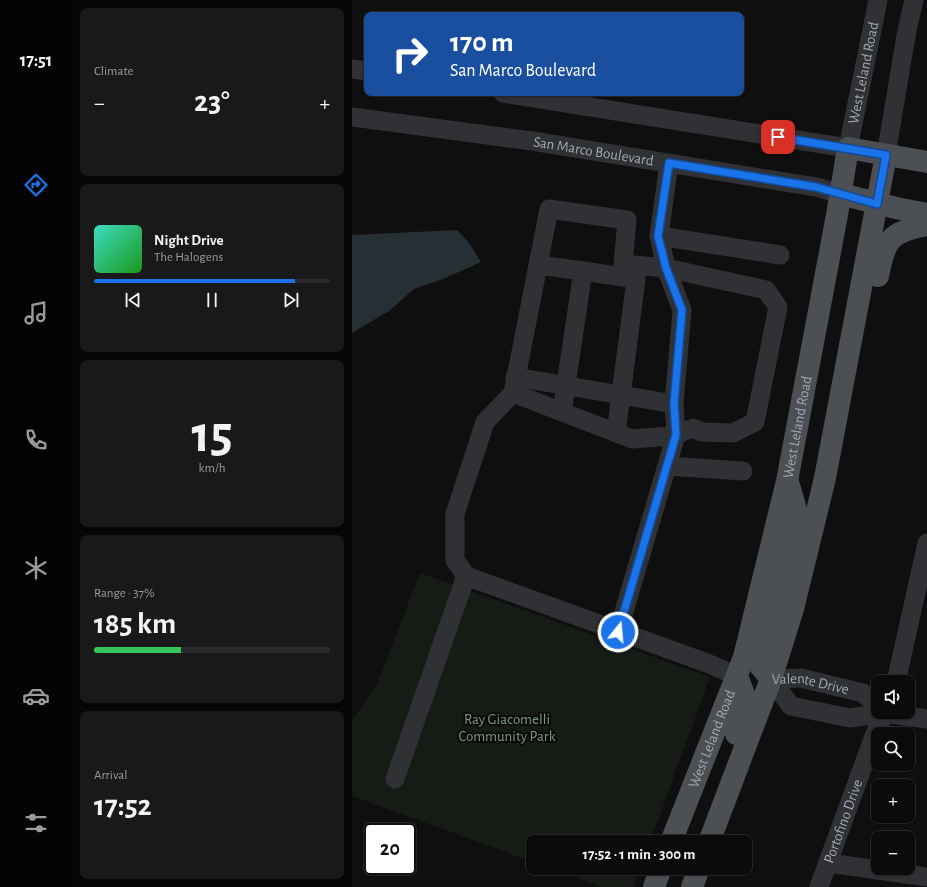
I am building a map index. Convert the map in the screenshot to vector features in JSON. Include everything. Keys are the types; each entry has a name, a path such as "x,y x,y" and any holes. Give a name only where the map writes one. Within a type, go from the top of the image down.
{"main road":[{"path":"848,148 927,162"},
{"name":"West Leland Road","path":"675,835 744,657 787,481 841,194 848,148"},
{"path":"712,835 770,679 793,610 825,478 886,155"},
{"name":"San Marco Boulevard","path":"841,194 877,204 927,214"},
{"path":"825,478 856,390 883,251 892,238 902,231 927,225"},
{"path":"770,679 760,666 762,645 797,513 787,481"},
{"path":"704,835 705,818 742,719 745,698 737,676"},
{"path":"654,887 658,875"},
{"path":"692,887 696,875"}],"street":[{"name":"West Leland Road","path":"848,148 878,0"},
{"path":"886,155 907,30 914,0"},
{"path":"352,69 364,71"},
{"path":"522,96 848,148"},
{"name":"San Marco Boulevard","path":"352,117 532,141 816,187 841,194"},
{"path":"618,632 667,466 685,431 674,404 682,310 666,268 658,236 669,163"},
{"path":"622,271 627,220 549,209 514,385 485,422 455,514 455,560 466,576 707,663 737,676"},
{"path":"658,236 780,255"},
{"path":"514,385 562,412 632,439 685,431 699,423 710,420 755,422 778,307 766,290 666,268 583,272 538,265"},
{"path":"616,433 636,279 622,271"},
{"path":"562,412 583,272"},
{"path":"514,385 566,386 674,404"},
{"path":"667,466 743,471"},
{"path":"898,675 926,553"},
{"path":"395,780 466,576"},
{"name":"Valente Drive","path":"770,679 801,678 862,693 871,701"},
{"name":"Valente Drive","path":"770,679 791,706 850,718 871,714"},
{"name":"Valente Drive","path":"915,717 927,719"},
{"name":"Portofino Drive","path":"819,887 880,719"},
{"path":"829,863 927,877"}],"green space":[{"name":"Ray Giacomelli Community Park","path":"420,573 710,677 653,835 526,835 526,859 352,796 352,720 376,687"},
{"path":"569,875 637,875 633,887 602,887"}],"shaded area":[{"path":"457,230 470,244 481,262 443,279 414,289 389,311 352,333 352,235"}],"route":[{"path":"618,632 676,435 674,404 682,310 666,268 658,236 669,163 816,187 877,204 886,155 778,137"}]}
